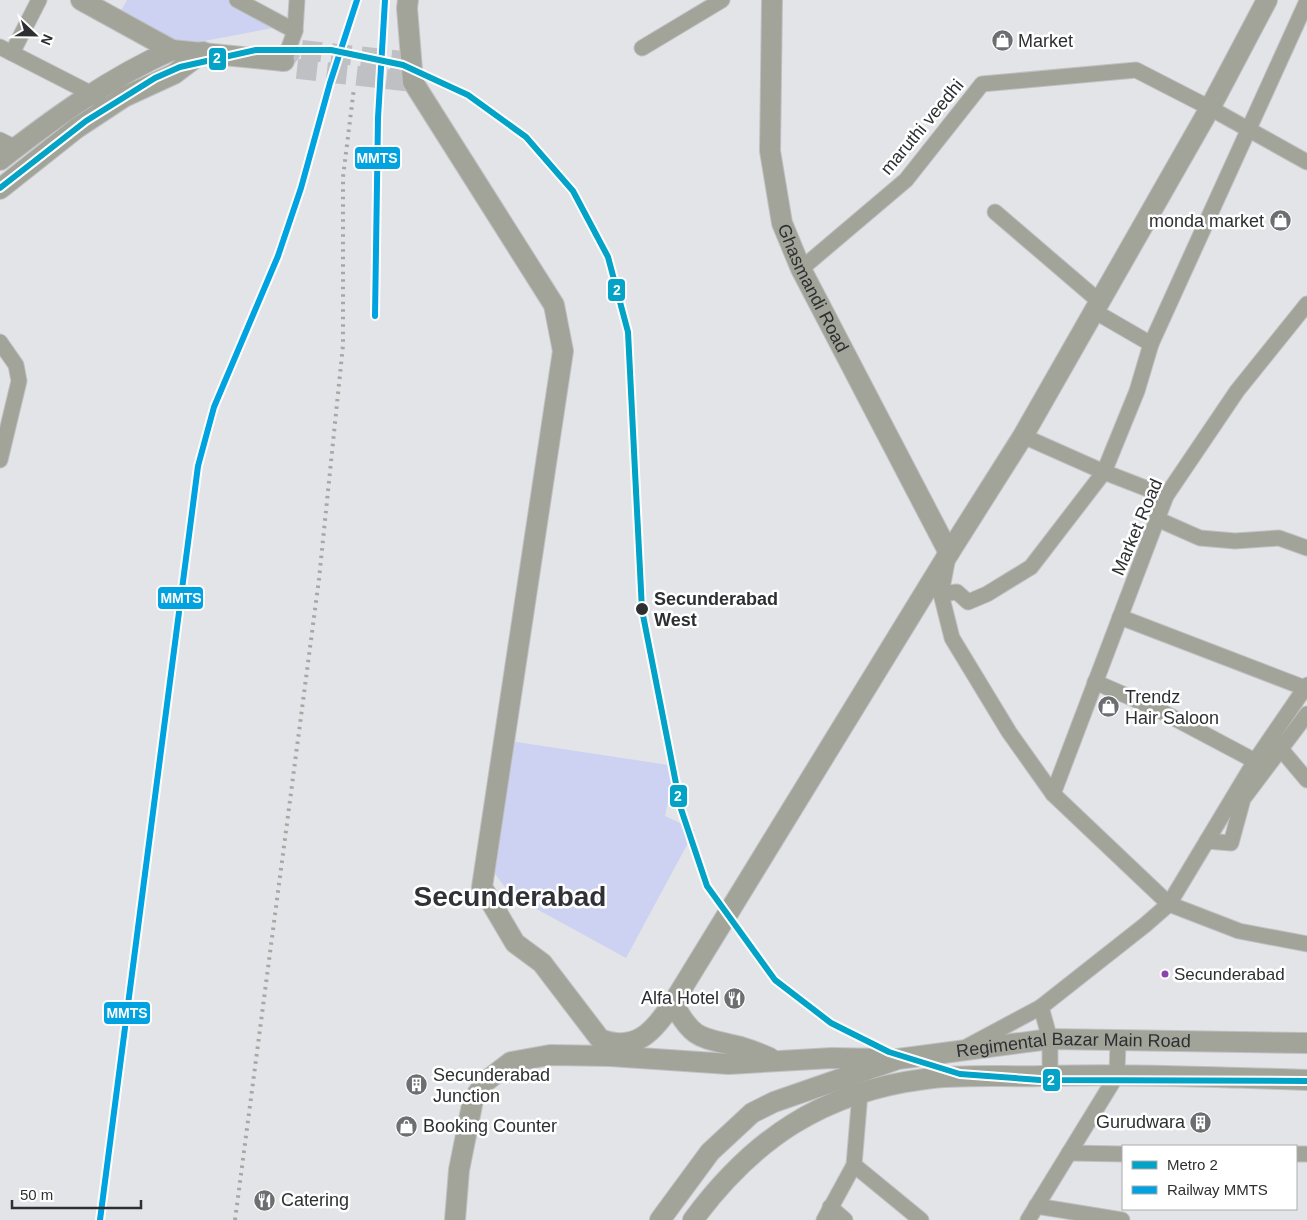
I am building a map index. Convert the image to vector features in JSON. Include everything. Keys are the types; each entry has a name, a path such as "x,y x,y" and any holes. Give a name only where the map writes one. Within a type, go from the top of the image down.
{"street":[{"path":"39,0 6,50 90,93 108,108"},
{"path":"81,0 108,6 172,50"},
{"path":"237,0 295,31"},
{"path":"0,160 8,144 137,65 172,50 284,61 295,31 296,0"},
{"path":"408,0 413,82 554,305 563,351 482,887 515,943 542,963 600,1039 613,1044 633,1043 654,1030 673,1003 948,553 1023,436 1210,108 1267,0"},
{"path":"642,48 722,0"},
{"name":"Ghasmandi Road","path":"772,0 770,151 782,223 801,269 948,553"},
{"path":"941,594 957,592 968,602 987,594 1031,567 1104,472 1137,390 1151,344 1307,1"},
{"path":"0,189 77,128 124,97 174,74 203,52"},
{"name":"maruthi veedhi","path":"801,269 906,180 982,84 1136,70 1210,108 1307,162"},
{"path":"995,212 1097,306 1151,344"},
{"name":"Market Road","path":"1053,794 1166,496 1237,391 1307,304"},
{"path":"0,342 16,365 19,380 0,460"},
{"path":"1023,436 1104,472 1166,496"},
{"path":"1157,519 1200,538 1235,541 1279,538 1307,548"},
{"path":"948,553 941,594 952,638 1010,732 1053,794 1168,904 1239,931 1307,944"},
{"path":"960,1051 1041,1007 1146,925 1168,904 1255,761 1306,686 1120,617"},
{"path":"1095,682 1157,709 1255,761"},
{"path":"1207,841 1231,843 1243,800 1307,714"},
{"path":"1280,748 1307,780"},
{"path":"673,1003 685,1023 703,1039 741,1047 779,1061"},
{"path":"1041,1007 1050,1039 1050,1076"},
{"name":"Regimental Bazar Main Road","path":"660,1220 710,1152 752,1113 798,1093 898,1059 1050,1039 1307,1044"},
{"path":"1028,1220 1117,1075 1118,1040"},
{"path":"455,1220 459,1170 473,1100 485,1082 511,1062 550,1055 578,1055 712,1064 898,1059"},
{"name":"Regimental Bazar Main Road","path":"693,1220 718,1186 771,1137 798,1121 860,1092 925,1079 1117,1075 1307,1080"},
{"path":"846,1220 827,1213 854,1165 860,1092"},
{"path":"1069,1153 1122,1154"},
{"path":"854,1165 921,1220"},
{"path":"1036,1206 1122,1220"}],"shaded area":[{"path":"127,0 230,0 278,27 178,46 119,14"},
{"path":"510,741 675,766 665,816 695,830 626,958 511,895 492,870"}],"tunnel":[{"path":"411,62 293,49 284,61 290,68 413,82"}],"railway":[{"path":"235,1220 319,579 343,345 343,177 354,88"}],"metro line":[{"name":"2","path":"0,188 86,121 155,78 180,67 256,50 331,50 403,65 468,95 526,137 573,191 608,257 628,332 642,610 681,809 707,886 775,980 831,1023 889,1052 960,1074 1040,1080 1307,1081"}],"rail line":[{"name":"MMTS","path":"100,1220 198,466 214,407 278,256 301,188 330,83 357,0"},
{"name":"MMTS","path":"375,316 378,118 385,0"}],"place":[{"name":"Market","path":"1002,41"},
{"name":"monda market","path":"1280,221"},
{"name":"Secunderabad West","path":"642,609"},
{"name":"Trendz Hair Saloon","path":"1109,707"},
{"name":"Secunderabad","path":"1165,974"},
{"name":"Alfa Hotel","path":"735,998"},
{"name":"Secunderabad Junction","path":"417,1085"},
{"name":"Gurudwara","path":"1201,1122"},
{"name":"Booking Counter","path":"407,1126"},
{"name":"Catering","path":"265,1200"}],"district":[{"name":"Secunderabad","path":"510,896"}]}
